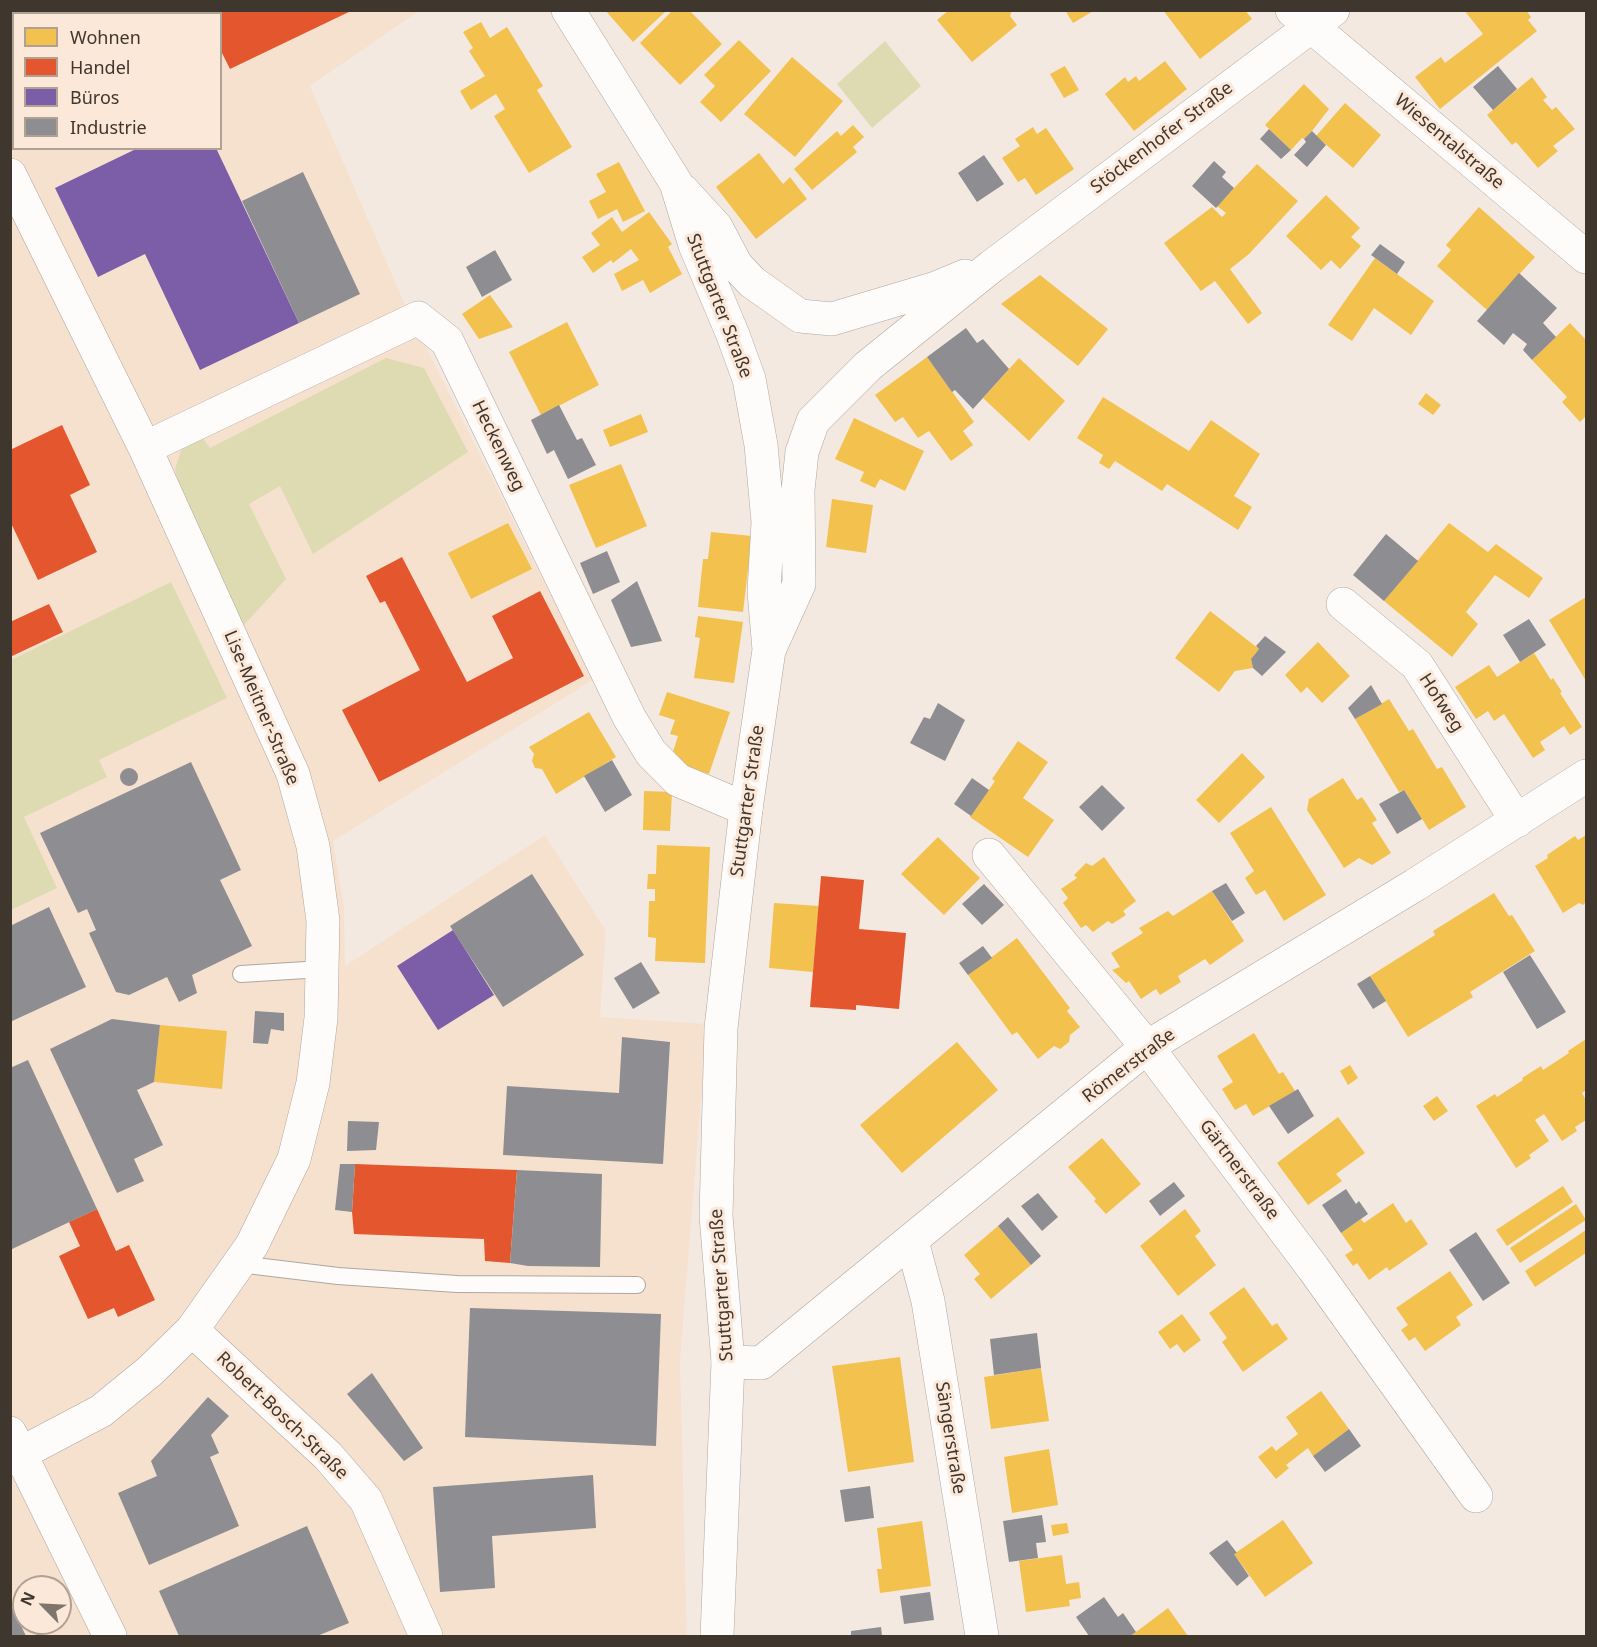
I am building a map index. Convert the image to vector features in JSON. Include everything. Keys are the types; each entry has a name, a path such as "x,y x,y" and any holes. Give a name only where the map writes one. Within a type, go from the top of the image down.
{"street":[{"name":"Stuttgarter Straße","path":"568,10 676,183 695,245 749,379 761,445 768,522 764,591 769,650 746,809 721,1028 716,1216 728,1362 717,1636"},
{"name":"Wiesentalstraße","path":"1312,16 1587,257"},
{"name":"Stöckenhofer Straße","path":"992,266 1312,16"},
{"name":"Lise-Meitner-Straße","path":"10,175 146,448 293,774 313,846 323,921 321,1018 313,1083 294,1159 252,1245 192,1330 150,1371 100,1411 14,1449"},
{"path":"676,183 716,227 736,265 752,282 800,316 832,319 936,288 992,266"},
{"path":"769,650 799,584 798,490 802,452 813,421 868,366 992,266"},
{"name":"Heckenweg","path":"146,448 418,318 447,341 629,717 651,753 678,780 746,809"},
{"name":"Hofweg","path":"1344,604 1417,665 1517,821"},
{"name":"Römerstraße","path":"728,1362 761,1363 1147,1047 1415,885 1587,776"},
{"name":"Gärtnerstraße","path":"989,855 1147,1047 1312,1268 1476,1496"},
{"name":"Sängerstraße","path":"912,1241 928,1301 982,1636"},
{"name":"Robert-Bosch-Straße","path":"192,1330 328,1456 366,1500 426,1636"},
{"path":"14,1449 110,1636"}],"lane":[{"path":"241,974 322,969"},
{"path":"239,1264 338,1276 457,1284 637,1285"}],"shaded area":[{"path":"11,11 419,11 310,86 407,309 593,680 333,841 344,907 345,966 545,835 606,931 600,1017 707,1024 680,1360 687,1636 11,1636"},
{"path":"885,41 921,86 872,128 837,84"},
{"path":"386,358 424,368 468,452 313,554 280,486 249,504 286,579 243,626 180,489 175,469 182,448 199,433 210,448"},
{"path":"171,582 227,698 99,760 107,777 24,817 57,888 11,910 11,660"}],"building: Wohnen":[{"path":"605,10 667,10 633,42"},
{"path":"673,10 689,10 722,44 680,85 640,43"},
{"path":"949,10 1012,10 1010,16 1017,25 972,62 937,20"},
{"path":"1065,10 1095,10 1073,23"},
{"path":"1163,10 1245,10 1252,19 1200,59"},
{"path":"1464,10 1526,10 1531,17 1528,20 1537,31 1440,109 1415,77 1441,57 1445,63 1483,34"},
{"path":"481,22 490,38 507,27 543,86 537,90 572,147 529,173 494,116 505,109 496,94 471,110 460,91 485,76 469,51 473,48 463,32"},
{"path":"739,40 771,71 721,122 700,102 715,86 704,75"},
{"path":"792,57 843,101 795,157 744,114"},
{"path":"1165,61 1187,89 1134,131 1105,94 1125,77 1128,82 1136,76 1139,81"},
{"path":"1065,66 1079,90 1064,98 1050,74"},
{"path":"1532,77 1547,97 1543,100 1552,110 1556,107 1575,129 1553,146 1558,151 1538,168 1516,142 1512,145 1487,115"},
{"path":"1304,84 1329,109 1312,131 1291,150 1265,125"},
{"path":"1345,103 1381,135 1353,168 1316,136"},
{"path":"853,125 864,137 853,147 857,152 812,190 794,169 837,131 841,136"},
{"path":"1033,127 1037,134 1046,128 1074,169 1036,195 1025,178 1018,182 1002,158 1020,146 1015,139"},
{"path":"759,153 783,184 790,177 807,199 756,239 716,187"},
{"path":"619,162 645,211 623,222 617,209 598,219 589,201 606,192 596,174"},
{"path":"1257,164 1298,201 1249,254 1230,269 1262,313 1248,324 1215,281 1201,291 1164,243 1212,207 1222,217 1226,213 1217,206"},
{"path":"1326,195 1360,228 1351,237 1361,246 1340,269 1331,260 1321,270 1286,236"},
{"path":"1479,207 1535,257 1487,310 1437,266 1451,250 1446,245"},
{"path":"649,212 672,244 668,247 682,274 650,293 643,280 622,291 614,274 639,260 631,249 613,263 611,260 593,273 582,257 600,245 591,233 612,217 622,232"},
{"path":"1375,258 1434,301 1411,335 1374,308 1352,341 1328,325"},
{"path":"1040,275 1108,329 1078,366 1001,304"},
{"path":"490,295 513,327 479,339 462,314"},
{"path":"567,322 599,385 541,415 509,352"},
{"path":"1570,323 1586,340 1586,416 1580,422 1562,402 1567,397 1532,360"},
{"path":"927,357 974,422 963,431 973,445 951,461 929,431 918,438 903,417 895,422 875,395"},
{"path":"1019,358 1065,401 1029,441 983,398"},
{"path":"1426,393 1441,405 1433,415 1418,404"},
{"path":"1103,397 1189,451 1211,420 1260,454 1234,496 1252,507 1238,530 1167,484 1162,491 1115,461 1109,469 1099,463 1103,455 1077,438"},
{"path":"641,414 648,432 610,447 603,430"},
{"path":"854,418 924,451 905,491 880,479 875,488 860,481 864,472 835,459"},
{"path":"621,464 647,526 596,548 569,485"},
{"path":"832,499 873,505 866,553 826,547"},
{"path":"508,523 532,569 471,599 448,553"},
{"path":"1449,523 1488,552 1496,544 1543,578 1529,598 1495,575 1466,612 1478,624 1452,657 1384,601"},
{"path":"711,532 752,536 743,612 698,607 703,559 708,559"},
{"path":"1586,597 1586,681 1549,620"},
{"path":"1210,611 1259,649 1251,659 1253,668 1235,671 1219,692 1175,658"},
{"path":"698,616 743,622 734,683 694,678 700,638 695,637"},
{"path":"1318,642 1350,676 1322,703 1307,687 1301,693 1285,675"},
{"path":"1534,653 1551,680 1553,678 1582,727 1570,735 1564,726 1540,742 1545,750 1533,758 1504,714 1494,721 1488,711 1476,719 1455,687 1489,665 1497,677"},
{"path":"667,692 730,712 709,774 670,761 678,736 670,734 675,720 659,715"},
{"path":"1389,699 1409,731 1413,729 1437,769 1442,767 1466,807 1429,830 1404,790 1399,792 1355,719"},
{"path":"589,712 616,757 556,794 542,769 535,768 532,761 534,754 529,747"},
{"path":"1018,741 1048,762 1023,798 1054,820 1028,857 970,817 995,781 992,779"},
{"path":"1242,753 1265,777 1219,823 1196,800"},
{"path":"1343,778 1357,800 1362,797 1377,820 1372,823 1391,853 1372,865 1359,858 1344,868 1307,810 1309,799"},
{"path":"644,791 672,792 670,831 643,830"},
{"path":"1271,807 1326,895 1284,921 1265,890 1256,895 1245,878 1254,871 1230,833"},
{"path":"1586,835 1586,902 1583,905 1579,903 1563,913 1535,866 1575,836 1578,840"},
{"path":"938,837 980,878 944,915 901,874"},
{"path":"657,845 710,847 705,963 655,961 656,938 648,937 649,901 655,901 655,889 647,889 648,874 656,874"},
{"path":"1104,857 1136,901 1123,911 1126,915 1112,924 1108,921 1093,932 1086,925 1081,928 1063,903 1068,898 1061,889 1077,878 1074,875 1086,863 1092,866"},
{"path":"1212,891 1244,941 1210,965 1205,959 1178,976 1181,982 1160,995 1156,989 1141,999 1129,981 1126,983 1112,970 1120,967 1111,953 1143,933 1139,928 1168,911 1173,916"},
{"path":"1494,893 1509,916 1512,915 1535,951 1470,992 1473,997 1408,1037 1370,976 1435,935 1433,931"},
{"path":"774,903 819,906 813,972 769,968"},
{"path":"1017,938 1070,1008 1067,1011 1080,1027 1070,1035 1069,1042 1060,1049 1054,1046 1038,1059 1017,1032 1012,1035 968,975"},
{"path":"160,1025 227,1031 222,1089 154,1082"},
{"path":"1254,1033 1279,1074 1283,1072 1295,1091 1253,1116 1246,1104 1235,1110 1222,1089 1233,1082 1217,1056"},
{"path":"1586,1039 1586,1090 1582,1093 1586,1100 1586,1120 1575,1127 1577,1131 1562,1141 1544,1114 1535,1120 1549,1141 1529,1155 1531,1158 1516,1168 1476,1106 1495,1094 1497,1097 1541,1066 1543,1070 1569,1053 1568,1051"},
{"path":"957,1042 998,1090 902,1173 860,1125"},
{"path":"1350,1065 1358,1078 1348,1085 1340,1071"},
{"path":"1437,1096 1448,1111 1434,1121 1423,1106"},
{"path":"1338,1117 1365,1153 1336,1174 1342,1181 1308,1205 1277,1163"},
{"path":"1102,1138 1141,1184 1106,1214 1068,1167"},
{"path":"1563,1186 1573,1202 1507,1246 1496,1230"},
{"path":"1393,1203 1406,1223 1411,1219 1428,1244 1389,1271 1387,1267 1369,1280 1357,1263 1353,1266 1345,1255 1353,1250 1341,1233 1361,1219 1364,1223"},
{"path":"1576,1204 1586,1220 1520,1263 1510,1248"},
{"path":"1185,1209 1201,1231 1195,1236 1216,1265 1178,1296 1140,1246"},
{"path":"998,1226 1031,1265 991,1299 974,1279 980,1274 964,1255"},
{"path":"1586,1230 1586,1253 1535,1287 1525,1271"},
{"path":"1450,1271 1473,1305 1456,1317 1461,1325 1425,1351 1415,1337 1409,1341 1401,1330 1408,1325 1396,1308"},
{"path":"1244,1287 1272,1326 1277,1323 1288,1339 1243,1372 1222,1342 1227,1338 1209,1313"},
{"path":"1182,1314 1201,1340 1184,1353 1177,1344 1170,1349 1158,1332"},
{"path":"900,1357 914,1462 848,1472 832,1366"},
{"path":"1041,1368 1049,1421 991,1429 984,1377"},
{"path":"1321,1391 1349,1429 1313,1456 1308,1448 1286,1465 1289,1468 1276,1479 1258,1457 1272,1446 1276,1451 1298,1434 1286,1417"},
{"path":"1049,1449 1058,1505 1012,1513 1004,1457"},
{"path":"1283,1520 1313,1563 1265,1597 1234,1554"},
{"path":"922,1521 931,1586 880,1593 877,1569 882,1569 877,1528"},
{"path":"1067,1523 1069,1533 1053,1536 1051,1525"},
{"path":"1062,1555 1066,1584 1079,1582 1081,1598 1069,1600 1070,1606 1026,1612 1019,1561"},
{"path":"1168,1608 1188,1636 1130,1636 1136,1632"}],"building: Handel":[{"path":"202,10 353,10 230,69 222,53 222,12 203,12"},
{"path":"62,425 90,485 70,495 97,552 38,580 10,521 10,450"},
{"path":"402,557 467,682 513,658 492,616 540,591 584,676 379,782 342,710 420,670 385,601 380,603 366,576"},
{"path":"49,604 63,632 10,657 10,622"},
{"path":"821,876 864,880 859,929 906,933 899,1009 856,1005 856,1010 810,1007"},
{"path":"355,1164 517,1170 510,1263 485,1261 484,1239 354,1234 352,1212"},
{"path":"97,1209 116,1251 129,1245 155,1300 118,1317 114,1308 88,1319 59,1256 80,1246 69,1222"}],"building: Büros":[{"path":"134,150 217,150 299,323 200,370 145,254 98,277 55,188"},
{"path":"453,930 494,995 438,1030 397,966"}],"building: Industrie":[{"path":"1498,66 1517,89 1493,110 1473,87"},
{"path":"1269,129 1291,150 1281,159 1260,139"},
{"path":"1312,131 1326,145 1307,167 1294,155"},
{"path":"984,155 1004,184 977,202 958,173"},
{"path":"1214,161 1226,172 1222,177 1234,188 1216,208 1192,186"},
{"path":"303,172 360,294 299,323 242,201"},
{"path":"1380,244 1405,262 1397,274 1371,255"},
{"path":"495,250 512,280 482,297 466,267"},
{"path":"1519,273 1557,308 1543,323 1556,337 1532,360 1523,350 1527,344 1513,333 1504,345 1477,321"},
{"path":"966,328 977,343 983,339 1009,369 973,409 955,390 952,392 927,357"},
{"path":"559,405 577,440 582,438 596,465 568,479 554,450 547,454 531,420"},
{"path":"1386,534 1418,561 1384,601 1353,575"},
{"path":"607,551 620,582 593,594 580,563"},
{"path":"637,581 662,641 631,647 611,600"},
{"path":"1529,619 1546,645 1520,662 1503,635"},
{"path":"1265,636 1286,652 1262,676 1253,668 1251,659 1259,649 1256,646"},
{"path":"1371,685 1382,704 1355,719 1348,708"},
{"path":"938,703 965,720 945,761 910,743 924,717 930,719"},
{"path":"612,760 632,795 605,812 584,776"},
{"path":"191,762 241,870 220,880 252,946 192,975 197,993 179,1002 167,977 129,995 116,992 89,933 96,930 87,909 78,913 40,833"},
{"path":"129,768 135,771 138,777 135,783 129,786 123,783 120,777 123,771"},
{"path":"972,778 989,790 971,816 954,804"},
{"path":"1102,785 1125,808 1102,831 1079,807"},
{"path":"1404,790 1422,819 1397,834 1379,804"},
{"path":"532,874 584,955 503,1007 450,926"},
{"path":"1226,883 1245,913 1232,921 1212,891"},
{"path":"984,884 1004,905 982,925 962,904"},
{"path":"49,907 86,987 10,1022 10,926"},
{"path":"983,946 992,958 968,975 959,963"},
{"path":"1530,955 1566,1012 1537,1029 1503,972"},
{"path":"641,962 660,993 633,1009 614,978"},
{"path":"1370,976 1386,1001 1373,1009 1357,984"},
{"path":"255,1011 284,1013 284,1031 271,1029 268,1044 253,1043"},
{"path":"112,1019 160,1025 154,1082 137,1090 163,1145 134,1159 144,1181 117,1193 50,1049"},
{"path":"622,1037 670,1042 663,1164 503,1155 507,1086 619,1093"},
{"path":"28,1060 97,1209 10,1250 10,1068"},
{"path":"1298,1089 1314,1116 1288,1134 1269,1106"},
{"path":"348,1121 379,1122 376,1150 347,1151"},
{"path":"340,1164 355,1164 352,1212 335,1210"},
{"path":"517,1170 602,1174 600,1267 528,1266 510,1263"},
{"path":"1174,1182 1185,1196 1160,1216 1149,1201"},
{"path":"1346,1189 1356,1204 1359,1201 1368,1214 1341,1233 1322,1205"},
{"path":"1038,1193 1058,1217 1042,1231 1021,1206"},
{"path":"1008,1217 1041,1256 1031,1265 998,1226"},
{"path":"1476,1232 1510,1283 1483,1301 1449,1250"},
{"path":"470,1308 661,1314 656,1446 465,1437"},
{"path":"1037,1333 1041,1368 994,1375 990,1339"},
{"path":"372,1373 423,1448 404,1461 347,1394"},
{"path":"208,1397 229,1416 211,1435 219,1453 210,1457 239,1526 149,1565 118,1493 157,1476 151,1461"},
{"path":"1349,1429 1361,1446 1325,1472 1313,1456"},
{"path":"593,1475 596,1528 492,1536 495,1588 440,1592 433,1487"},
{"path":"870,1486 874,1518 845,1522 840,1490"},
{"path":"1042,1515 1046,1542 1036,1543 1038,1558 1009,1562 1003,1521"},
{"path":"307,1526 349,1623 317,1636 179,1636 159,1591"},
{"path":"1227,1540 1249,1576 1237,1586 1209,1553"},
{"path":"930,1592 934,1620 904,1624 900,1596"},
{"path":"1104,1597 1118,1617 1123,1613 1136,1632 1130,1636 1089,1636 1076,1617"},
{"path":"10,1603 12,1635 26,1636 10,1636"},
{"path":"881,1627 882,1636 851,1636 851,1631"}]}
